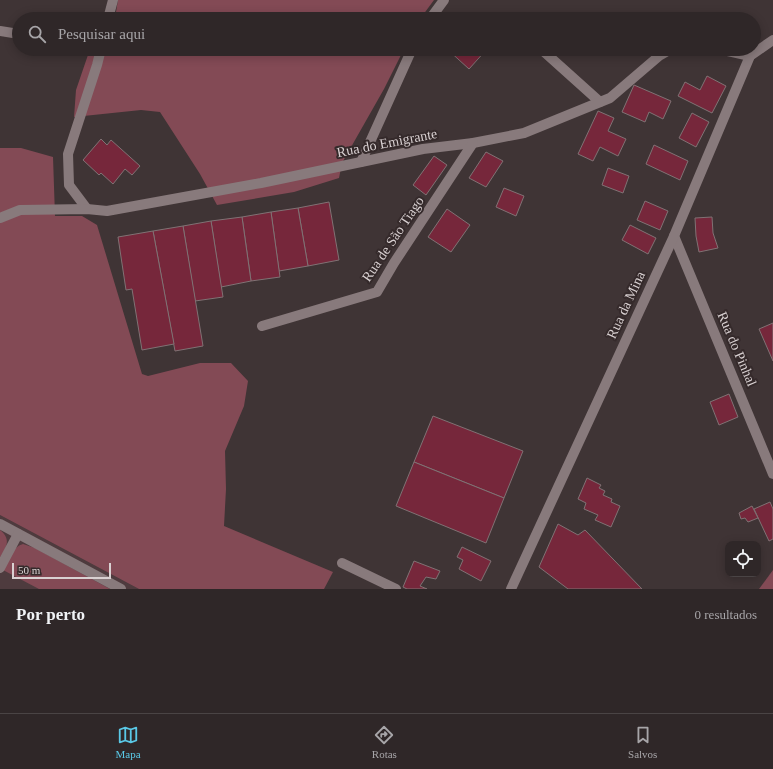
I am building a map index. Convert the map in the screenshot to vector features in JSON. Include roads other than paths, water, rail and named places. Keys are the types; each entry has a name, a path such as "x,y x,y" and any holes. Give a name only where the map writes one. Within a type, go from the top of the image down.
{"street":[{"path":"110,12 113,0"},
{"path":"435,12 444,0"},
{"path":"0,31 12,33"},
{"path":"761,48 773,40"},
{"path":"87,209 69,185 68,154 99,56"},
{"path":"361,162 409,56"},
{"path":"549,56 600,102"},
{"name":"Rua do Emigrante","path":"0,218 20,210 87,209 107,211 261,183 423,149 524,133 610,98 659,56"},
{"name":"Rua da Mina","path":"511,589 674,236 750,56"},
{"name":"Rua de São Tiago","path":"262,326 377,292 473,142"},
{"name":"Rua do Pinhal","path":"674,236 773,474"},
{"path":"0,524 121,589"},
{"path":"0,568 18,534"},
{"path":"342,563 396,589"}]}
